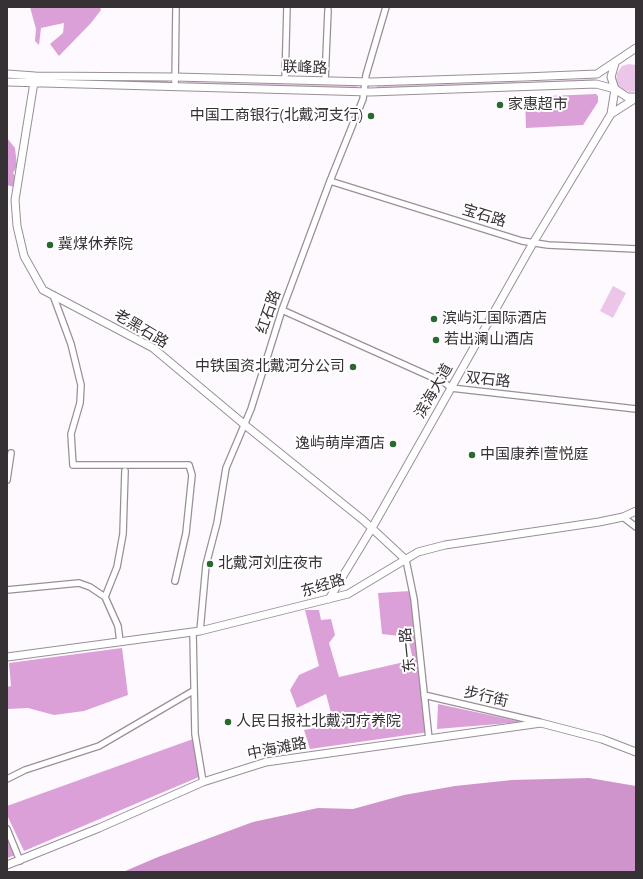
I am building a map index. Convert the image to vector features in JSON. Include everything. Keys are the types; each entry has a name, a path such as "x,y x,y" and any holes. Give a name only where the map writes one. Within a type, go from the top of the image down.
{"main road":[{"path":"611,114 615,89 610,77 614,64 636,48"},
{"path":"619,59 625,56 636,56"},
{"name":"联峰路","path":"7,82 175,77 366,82 596,74 619,59"},
{"name":"联峰路","path":"7,74 35,80 364,92 465,90 596,84 615,89 627,97 636,98"},
{"name":"老黑石路","path":"35,80 15,200 16,226 24,256 43,290 153,348 372,528 406,560"},
{"path":"611,114 636,98"},
{"name":"滨海大道","path":"329,599 372,528 533,243 611,114"},
{"name":"东经路","path":"7,657 197,631 348,594 418,552 445,545 600,522 623,517 636,511"},
{"name":"中海滩路","path":"7,865 99,828 203,782 266,762 541,723 602,739 636,752"}],"street":[{"path":"175,86 176,7"},
{"path":"286,80 287,7"},
{"name":"红石路","path":"203,782 195,734 193,691 197,631 203,615 206,565 217,524 226,468 245,425 282,310 330,181 363,99 366,82 386,7"},
{"path":"325,82 328,10"},
{"name":"宝石路","path":"330,181 533,243 636,249"},
{"path":"53,295 71,344 81,385 80,402 71,434 73,465 189,465 192,475 186,533 175,580"},
{"name":"双石路","path":"282,310 445,383 451,388 636,409"},
{"path":"7,480 11,453"},
{"path":"105,597 117,567 123,534 125,471"},
{"path":"623,517 636,526"},
{"name":"东一路","path":"406,560 414,599 429,739"},
{"path":"7,590 79,583 90,587 105,597 118,626 120,642"},
{"path":"7,779 25,770 99,746 193,691"},
{"name":"步行街","path":"424,695 541,723"},
{"path":"7,829 20,861"}],"shaded area":[{"path":"30,7 100,7 101,10 91,23 59,56 50,44 63,33 64,23 41,28 39,45 35,41 36,29"},
{"path":"629,64 636,65 636,91 630,92 618,86 616,80 617,73 622,66"},
{"path":"594,79 594,82 529,85 529,82"},
{"path":"57,80 168,81 168,84"},
{"path":"187,82 357,86 357,89 187,84"},
{"path":"517,82 517,85 376,89 377,86"},
{"path":"596,94 598,96 598,102 583,125 526,128 525,97"},
{"path":"7,138 15,148 17,166 13,173 17,180 14,187 7,185"},
{"path":"613,286 626,293 613,318 600,311"},
{"path":"410,591 429,732 310,749 304,730 334,724 326,694 297,708 290,690 299,675 319,666 305,610 319,610 321,620 331,619 335,635 329,643 339,677 413,660 408,637 382,634 378,593"},
{"path":"122,648 128,695 84,711 54,715 28,708 7,709 7,687 11,686 9,663"},
{"path":"438,704 522,722 437,729"},
{"path":"193,739 199,777 24,851 7,815 7,806"},
{"path":"589,778 636,786 636,872 123,872 158,857 253,822 318,808 353,809 404,795 455,786 512,780"},
{"path":"7,833 18,854 7,858"}],"place":[{"name":"家惠超市","path":"500,105"},
{"name":"中国工商银行(北戴河支行)","path":"371,116"},
{"name":"冀煤休养院","path":"50,245"},
{"name":"滨屿汇国际酒店","path":"434,319"},
{"name":"若出澜山酒店","path":"436,340"},
{"name":"中铁国资北戴河分公司","path":"353,367"},
{"name":"逸屿萌岸酒店","path":"393,444"},
{"name":"中国康养|萱悦庭","path":"472,455"},
{"name":"北戴河刘庄夜市","path":"210,564"},
{"name":"人民日报社北戴河疗养院","path":"228,722"}]}
